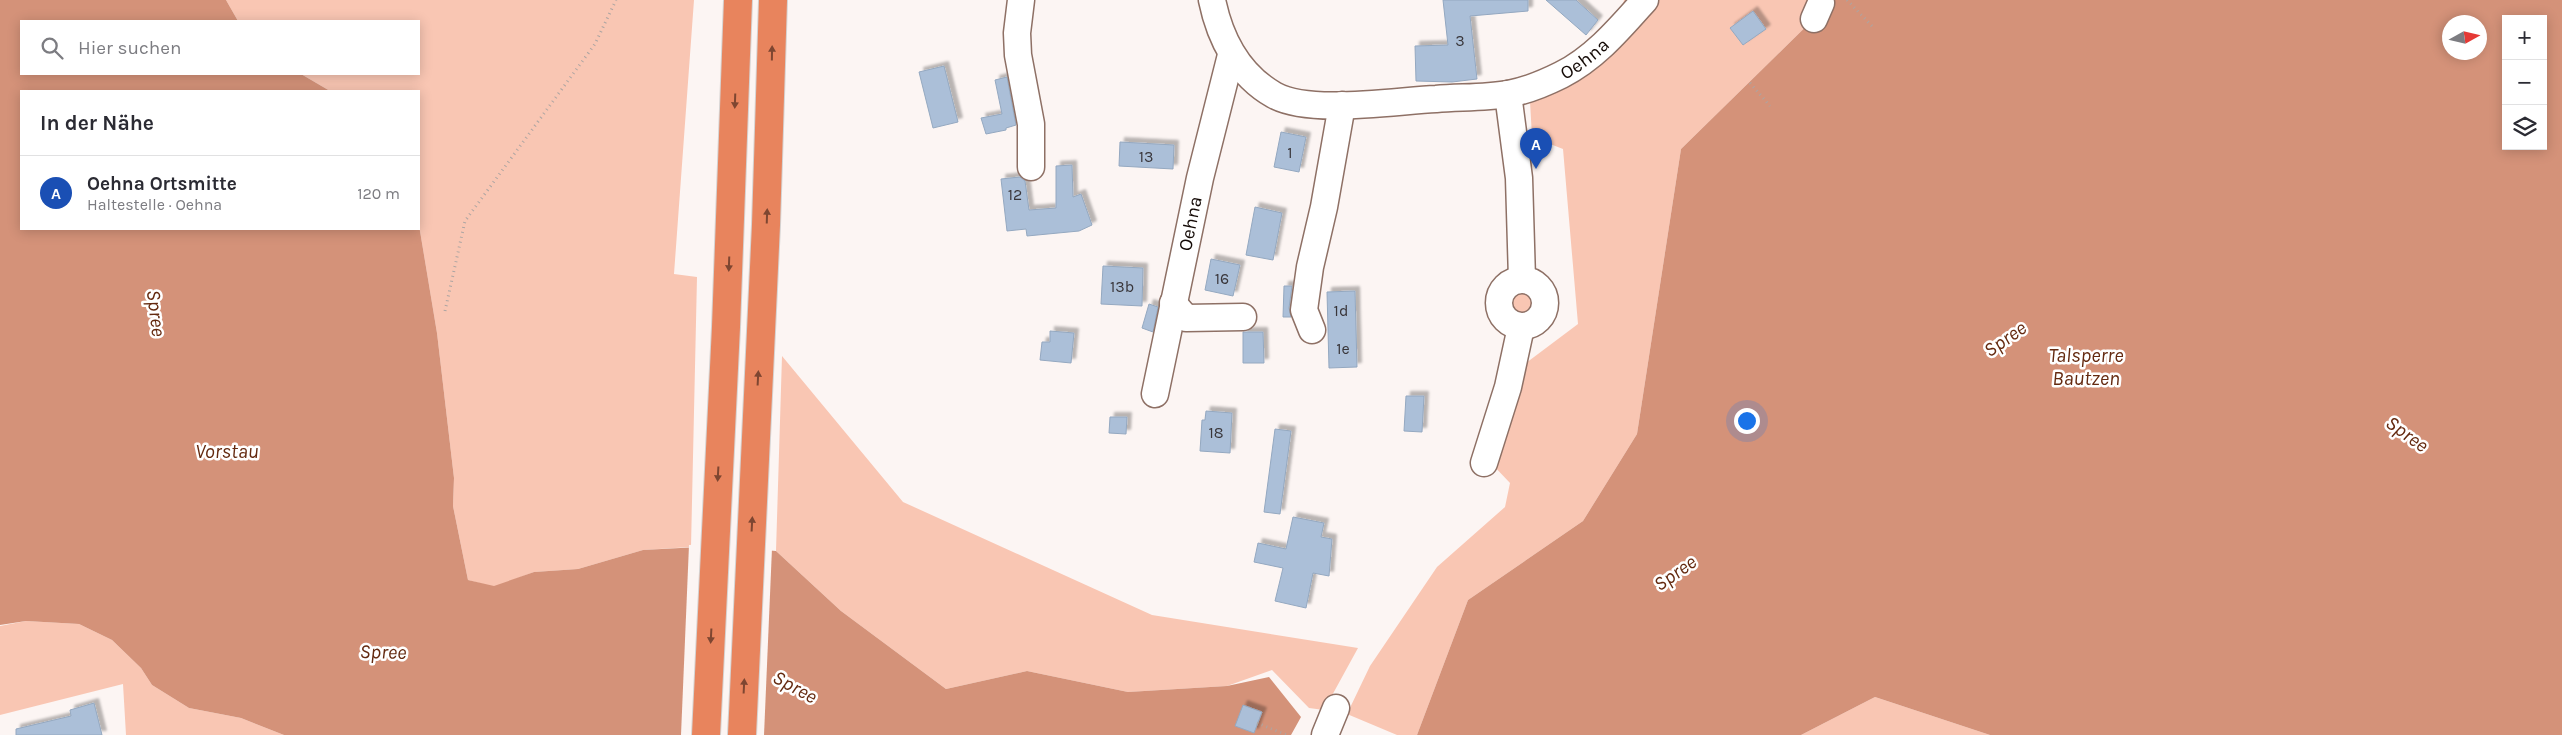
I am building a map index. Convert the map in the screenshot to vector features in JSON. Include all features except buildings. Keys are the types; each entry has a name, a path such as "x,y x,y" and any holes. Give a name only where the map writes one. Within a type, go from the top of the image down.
{"highway":[{"path":"706,735 730,237 738,0"},
{"path":"742,735 770,136 773,0"}],"street":[{"path":"1022,0 1017,33 1018,55 1031,124 1031,167"},
{"name":"Oehna","path":"1212,0 1218,23 1231,55 1259,85 1276,96 1321,105 1508,94 1562,75 1587,59 1622,27 1645,0"},
{"name":"Oehna","path":"1155,394 1200,178 1231,55"},
{"path":"1484,464 1508,387 1521,327 1507,321 1499,307 1499,299 1507,285 1522,280 1519,178 1508,94"},
{"path":"1312,330 1304,310 1310,267 1324,206 1342,105"},
{"path":"1173,303 1186,318 1243,317"},
{"path":"1325,735 1336,708"}],"path":[{"path":"445,311 465,221 595,44 616,0"},
{"path":"1847,0 1872,26"},
{"path":"1750,83 1770,106"},
{"path":"1258,723 1287,735"}],"shaded area":[{"path":"226,0 694,0 674,274 697,277 691,547 643,550 578,569 534,572 494,587 468,580 453,506 454,478 437,333 420,230 420,90 328,90 303,75 420,75 420,20 237,20"},
{"path":"1624,0 1833,0 1681,149 1637,434 1583,521 1468,600 1417,735 1397,735 1347,714 1370,666 1437,567 1505,507 1510,483 1491,463 1522,366 1578,324 1563,149 1532,137 1530,101 1615,43"},
{"path":"1522,289 1532,293 1536,303 1532,313 1522,317 1512,313 1508,303 1512,293"},
{"path":"782,356 903,502 1152,615 1358,648 1324,710 1309,708 1272,670 1227,686 1128,692 1027,671 946,689 841,611 776,551"},
{"path":"26,621 79,624 112,640 141,668 152,685 189,708 241,718 284,735 126,735 123,684 0,715 0,626"},
{"path":"1875,697 1990,735 1801,735"}],"water":[{"name":"Vorstau","path":"0,0 226,0 237,20 20,20 20,75 303,75 328,90 20,90 20,230 420,230 437,333 454,478 453,506 468,580 494,586 534,572 578,569 643,550 718,546 776,551 841,611 946,689 1027,671 1128,692 1227,686 1269,677 1301,717 1291,735 284,735 241,718 189,708 152,685 141,668 112,640 79,624 26,621 0,625"},
{"name":"Talsperre Bautzen","path":"1833,0 2562,0 2562,735 1990,735 1875,697 1801,735 1417,735 1468,600 1583,521 1637,434 1681,149"}],"pier":[{"path":"718,543 772,548 764,735 681,735 689,545"}],"place":[{"name":"Oehna Ortsmitte","path":"1536,169"}],"water label":[{"name":"Spree","path":"156,313"},
{"name":"Spree","path":"2005,339"},
{"name":"Spree","path":"2407,434"},
{"name":"Spree","path":"1675,573"},
{"name":"Spree","path":"383,652"},
{"name":"Spree","path":"795,687"}]}
